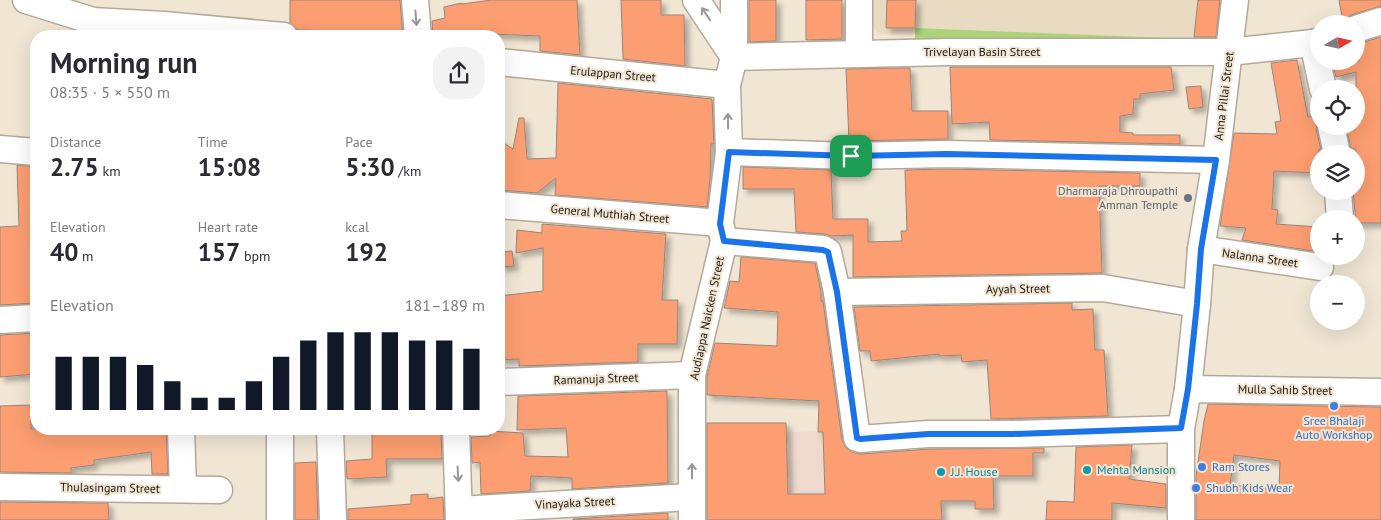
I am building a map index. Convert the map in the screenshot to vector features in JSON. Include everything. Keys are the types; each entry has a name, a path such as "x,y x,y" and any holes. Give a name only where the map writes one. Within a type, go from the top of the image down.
{"street":[{"path":"26,0 93,21 219,30"},
{"path":"415,0 418,30"},
{"path":"696,0 734,57"},
{"name":"Audiappa Naicken Street","path":"692,508 692,375 722,232 729,152 728,85 734,57 734,0"},
{"path":"859,0 859,54"},
{"name":"Anna Pillai Street","path":"1181,520 1181,428 1188,389 1201,249 1216,160 1235,0"},
{"path":"1365,26 1381,21"},
{"name":"Trivelayan Basin Street","path":"734,57 859,54 1229,52 1310,43"},
{"name":"Erulappan Street","path":"505,63 728,85"},
{"path":"0,149 30,152"},
{"path":"729,152 851,156 947,154 1216,160"},
{"name":"General Muthiah Street","path":"505,206 722,232 823,250 828,252 837,292"},
{"name":"Nalanna Street","path":"1201,249 1320,267"},
{"name":"Ayyah Street","path":"837,292 1103,288 1197,304"},
{"path":"837,292 857,438 928,434 1013,434 1181,428"},
{"path":"0,320 30,318"},
{"name":"Ramanuja Street","path":"505,382 692,375"},
{"name":"Mulla Sahib Street","path":"1188,389 1381,392"},
{"path":"181,435 183,489"},
{"path":"280,435 280,520"},
{"path":"330,435 334,520"},
{"path":"456,435 459,515"},
{"name":"Thulasingam Street","path":"0,487 219,490"},
{"name":"Vinayaka Street","path":"459,515 692,508"}],"shaded area":[{"path":"872,0 1229,0 1225,42 1194,39 916,28 915,35 878,34 871,21"},
{"path":"846,431 846,454 863,454 864,499 833,494 804,494 744,504 701,505 701,467 787,466 787,432"}],"green space":[{"path":"915,28 1194,39 1225,42 1204,47 915,39"}],"building":[{"path":"290,0 400,0 402,30 298,30 290,23"},
{"path":"491,0 577,0 580,55 540,51 540,36 505,35 505,30 433,30 432,21 445,18 444,7"},
{"path":"621,0 661,0 661,15 684,15 685,66 623,59"},
{"path":"749,0 776,0 776,41 749,42"},
{"path":"806,0 842,0 842,39 806,40"},
{"path":"887,0 916,0 915,28 886,28"},
{"path":"1198,0 1220,0 1216,37 1194,37"},
{"path":"1339,0 1381,0 1381,6 1351,15 1342,15"},
{"path":"1381,37 1381,223 1365,223 1365,210 1355,210 1354,200 1365,200 1365,145 1350,145 1348,135 1365,135 1365,80 1356,80 1356,72 1336,77 1334,70 1365,70 1365,42"},
{"path":"1297,60 1308,117 1310,117 1310,135 1318,135 1320,145 1310,145 1310,173 1274,171 1272,209 1278,210 1276,224 1310,226 1310,251 1242,240 1246,228 1220,226 1234,133 1277,134 1275,122 1281,121 1271,63"},
{"path":"950,67 1171,67 1174,90 1140,94 1140,99 1134,99 1133,114 1120,116 1120,132 1133,133 1133,135 1180,135 1180,144 990,140 989,122 952,124"},
{"path":"910,68 912,111 948,111 948,139 849,141 846,69"},
{"path":"558,83 712,99 714,144 711,144 707,207 555,195 556,178 537,193 505,190 505,144 513,149 519,118 524,118 527,159 556,158"},
{"path":"1201,86 1203,107 1189,109 1186,87"},
{"path":"17,165 30,166 30,303 0,305 0,227 19,226"},
{"path":"743,167 831,170 833,219 868,219 868,242 902,241 901,231 907,231 905,170 947,169 1140,173 1140,186 1099,186 1102,273 853,277 853,235 831,236 796,232 794,189 743,189"},
{"path":"542,224 666,234 662,300 678,300 677,344 638,344 638,362 519,366 519,359 505,360 505,295 543,291 543,248 516,253 517,230 542,233"},
{"path":"512,251 514,266 505,267 505,252"},
{"path":"741,257 815,263 821,291 821,301 823,301 842,440 846,448 861,454 929,449 1044,448 1044,453 1033,453 1033,476 993,476 994,509 975,509 975,501 941,501 942,520 707,520 707,423 786,423 788,494 825,494 823,432 818,432 819,401 707,395 707,377 715,343 777,346 778,312 724,308 730,281 739,282"},
{"path":"1072,303 1072,310 1093,309 1095,350 1104,350 1108,416 991,419 987,360 962,362 961,355 939,356 939,354 871,361 870,351 860,351 854,307"},
{"path":"30,333 30,374 0,377 0,335"},
{"path":"667,391 668,483 572,489 572,478 531,476 530,491 481,494 480,462 472,463 471,437 505,435 505,432 523,433 525,456 568,457 566,428 517,430 518,396"},
{"path":"1208,404 1381,407 1381,520 1196,520 1196,476","holes":["1234,455 1280,461 1279,489 1230,485"]},
{"path":"30,405 30,435 166,435 168,474 152,474 151,452 94,460 94,465 71,468 71,473 0,472 0,406"},
{"path":"372,435 441,435 442,459 386,459 387,477 347,479 346,461 372,459"},
{"path":"1132,445 1129,479 1166,484 1166,508 1112,503 1112,520 1046,520 1047,501 1074,502 1076,447"},
{"path":"316,462 318,520 295,520 295,463"},
{"path":"428,494 428,499 443,497 444,520 348,520 348,509 411,504 411,495"},
{"path":"0,502 108,503 109,520 0,520"},
{"path":"668,513 668,520 573,520 573,519"}],"place":[{"name":"Dharmaraja Dhroupathi Amman Temple","path":"1188,198"},
{"name":"Sree Bhalaji Auto Workshop","path":"1334,406"},
{"name":"Ram Stores","path":"1202,467"},
{"name":"Mehta Mansion","path":"1087,470"},
{"name":"J.J. House","path":"941,472"},
{"name":"Shubh Kids Wear","path":"1196,488"}],"route":[{"path":"729,152 851,156 947,154 1216,160 1201,249 1188,389 1181,428 1013,434 928,434 857,438 837,292 828,252 724,241 720,224 729,152"}]}
